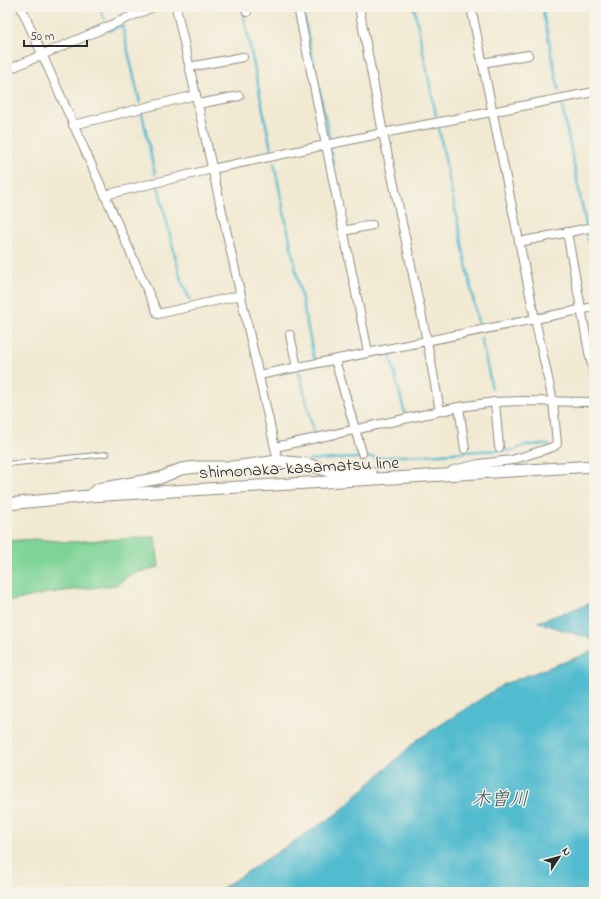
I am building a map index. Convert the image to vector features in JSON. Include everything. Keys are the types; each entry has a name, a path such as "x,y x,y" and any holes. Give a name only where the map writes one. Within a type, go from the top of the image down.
{"main road":[{"path":"89,496 99,489 160,478 181,469 197,467 232,467 278,461 307,464 335,473 380,474 390,479"},
{"name":"shimonaka-kasamatsu line","path":"7,504 89,496 594,466"}],"street":[{"path":"21,7 158,314 240,295"},
{"path":"7,70 153,7"},
{"path":"176,7 278,461"},
{"path":"298,7 368,352"},
{"path":"359,7 383,133 440,411"},
{"path":"448,474 453,470 479,464 512,460 553,447 557,444 553,402 471,7"},
{"path":"482,63 528,55"},
{"path":"189,68 243,57"},
{"path":"105,195 212,169 383,133 594,92"},
{"path":"73,124 196,95"},
{"path":"198,104 239,96"},
{"path":"343,230 372,225"},
{"path":"519,242 594,227"},
{"path":"567,232 582,310 588,352 594,373"},
{"path":"259,375 594,307"},
{"path":"290,335 297,367"},
{"path":"334,360 362,453"},
{"path":"275,447 459,407 495,402 594,402"},
{"path":"495,402 499,447"},
{"path":"459,407 465,449"}],"lane":[{"path":"7,464 107,454"}],"green space":[{"path":"155,537 159,567 131,574 116,585 48,593 7,602 7,541 35,539 67,542"}],"water":[{"path":"594,602 594,640 538,622"},
{"name":"木曽川","path":"594,651 594,892 216,892 338,813 417,740 504,684"}],"waterway":[{"path":"99,7 105,20"},
{"path":"302,7 329,137"},
{"path":"414,7 436,115"},
{"path":"542,7 559,91"},
{"path":"243,12 271,149"},
{"path":"108,29 109,31 122,25 140,103"},
{"path":"562,105 586,225"},
{"path":"142,113 155,174"},
{"path":"439,129 478,323"},
{"path":"331,152 334,164"},
{"path":"274,163 314,358"},
{"path":"158,186 181,280 190,300"},
{"path":"587,231 588,241 594,239"},
{"path":"481,338 492,388"},
{"path":"387,353 389,352 405,414"},
{"path":"299,371 314,434"},
{"path":"309,460 515,450 525,445 549,445"}]}
